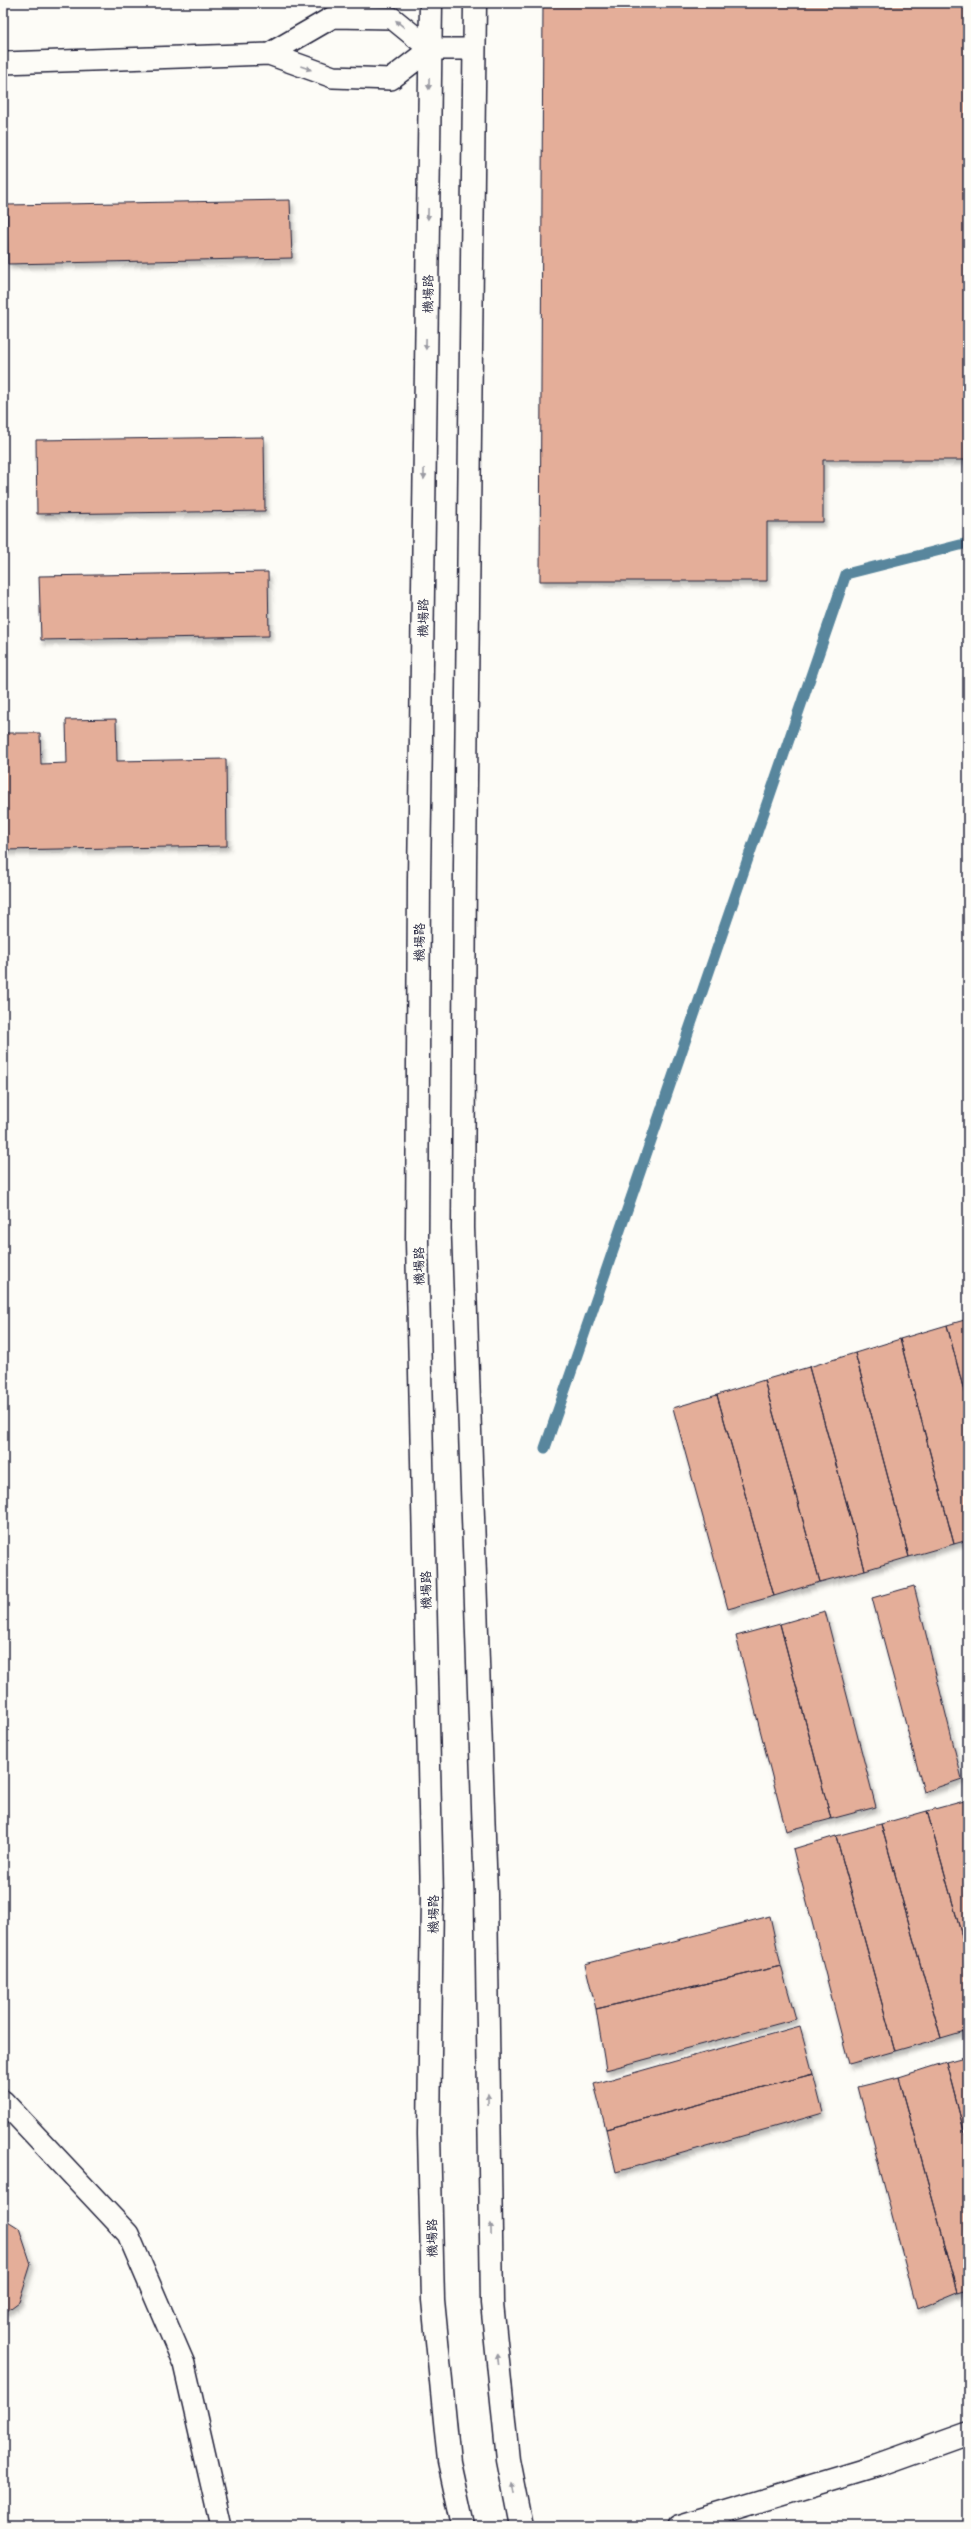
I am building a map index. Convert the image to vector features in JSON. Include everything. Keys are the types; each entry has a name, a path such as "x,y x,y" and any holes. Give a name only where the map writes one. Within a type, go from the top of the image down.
{"street":[{"name":"機場路","path":"431,3 418,881 417,1225 432,1888 429,2134 433,2300 449,2462 463,2526"},
{"path":"476,3 474,49 463,1228 486,1894 492,2303 508,2460 521,2526"}],"lane":[{"path":"269,54 334,18 392,18 430,49"},
{"path":"3,62 269,54 334,78 391,79 430,49 474,49"},
{"path":"3,2101 128,2234 184,2364 221,2526"},
{"path":"678,2526 876,2466 968,2433"}],"building":[{"path":"543,3 968,3 968,460 823,460 823,522 767,522 767,581 540,581"},
{"path":"290,200 292,258 8,264 7,205"},
{"path":"264,437 265,511 37,514 36,440"},
{"path":"268,572 269,636 41,640 39,576"},
{"path":"116,719 117,761 226,759 227,846 3,850 3,733 40,733 41,764 67,763 66,720"},
{"path":"968,1319 968,1407 947,1325"},
{"path":"947,1325 968,1407 968,1540 954,1544 900,1339"},
{"path":"900,1339 954,1544 909,1557 855,1353"},
{"path":"855,1353 909,1557 865,1570 809,1367"},
{"path":"809,1367 865,1570 820,1582 764,1380"},
{"path":"764,1380 820,1582 774,1596 717,1395"},
{"path":"717,1395 774,1596 728,1609 673,1408"},
{"path":"914,1586 962,1779 924,1792 872,1598"},
{"path":"825,1611 876,1807 831,1819 780,1624"},
{"path":"780,1624 831,1819 786,1831 736,1636"},
{"path":"968,1800 968,1958 927,1811"},
{"path":"927,1811 968,1958 968,2030 941,2038 881,1824"},
{"path":"881,1824 941,2038 895,2051 836,1836"},
{"path":"836,1836 895,2051 849,2064 793,1849"},
{"path":"770,1916 781,1966 596,2009 585,1964"},
{"path":"781,1966 796,2019 606,2070 596,2009"},
{"path":"800,2026 813,2074 606,2129 594,2084"},
{"path":"968,2056 968,2146 946,2062"},
{"path":"946,2062 968,2146 968,2289 958,2292 899,2077"},
{"path":"813,2074 823,2113 616,2172 606,2129"},
{"path":"899,2077 958,2292 917,2309 858,2087"},
{"path":"3,2218 19,2228 31,2264 19,2302 3,2314"}],"waterway":[{"path":"545,1448 846,574 968,543"}]}
